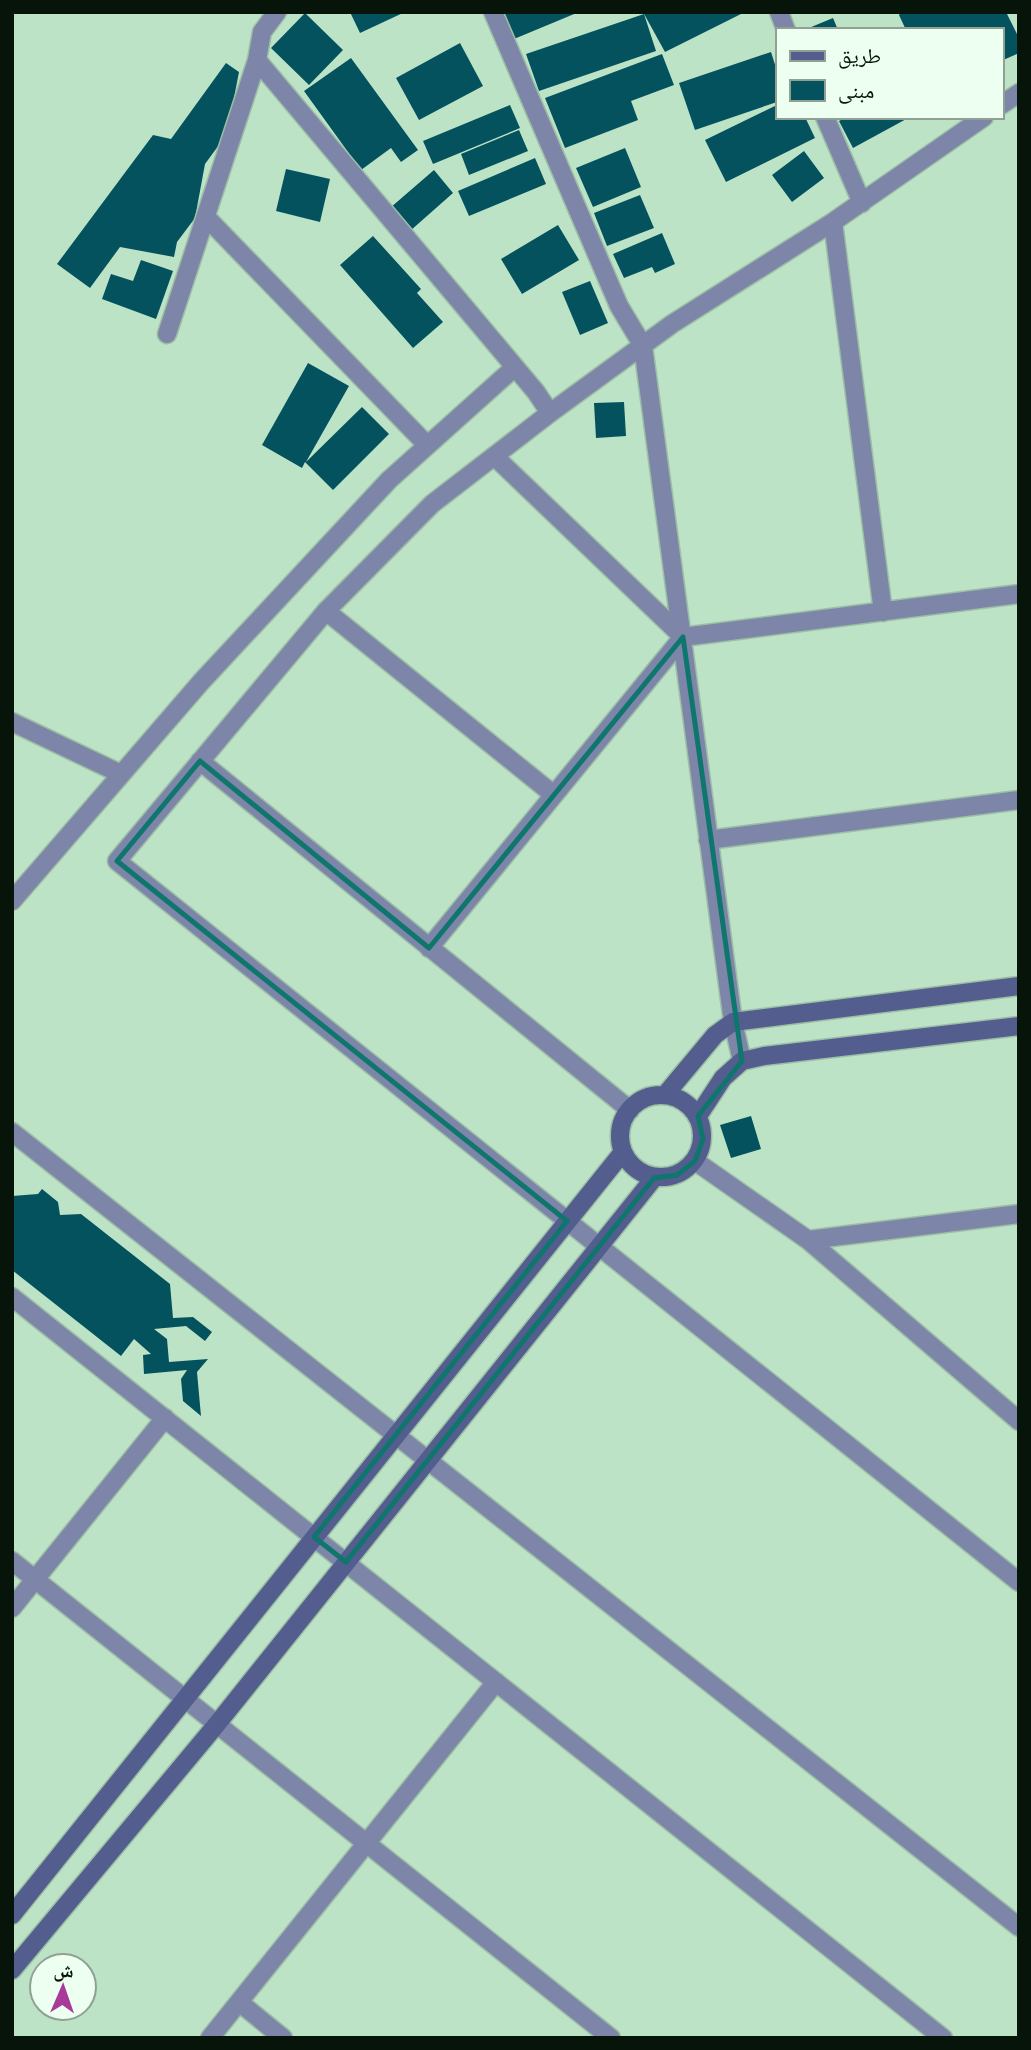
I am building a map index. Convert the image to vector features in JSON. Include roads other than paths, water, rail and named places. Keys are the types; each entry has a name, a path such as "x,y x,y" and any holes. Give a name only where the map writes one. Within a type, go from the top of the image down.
{"street":[{"path":"167,334 257,61 262,32 277,12"},
{"path":"493,12 619,306 643,346 708,840 733,1022 741,1061"},
{"path":"257,61 515,367 550,413"},
{"path":"1003,104 1019,93"},
{"path":"826,119 862,203"},
{"path":"981,119 862,203 672,324 432,504 326,611 117,860 1019,1583"},
{"path":"207,218 427,445"},
{"path":"833,222 883,612"},
{"path":"12,901 201,682 370,500 515,367"},
{"path":"494,456 683,637"},
{"path":"429,948 683,637 1019,594"},
{"path":"326,611 554,795"},
{"path":"12,722 121,774"},
{"path":"200,761 630,1110"},
{"path":"708,840 1019,800"},
{"path":"665,1095 715,1035 733,1022 1019,986"},
{"path":"698,1116 723,1078 741,1061 1019,1026"},
{"path":"665,1095 684,1101 698,1116 703,1139 695,1161 677,1175 654,1178 635,1168 623,1152 620,1130 630,1110 645,1098 665,1095"},
{"path":"12,1132 1019,1927"},
{"path":"12,1915 623,1152"},
{"path":"695,1161 808,1240 1018,1419"},
{"path":"12,1970 217,1724 654,1178"},
{"path":"808,1240 1019,1214"},
{"path":"12,1297 943,2038"},
{"path":"12,1608 164,1418"},
{"path":"12,1561 611,2038"},
{"path":"210,2038 496,1682"},
{"path":"239,2002 284,2038"}]}
